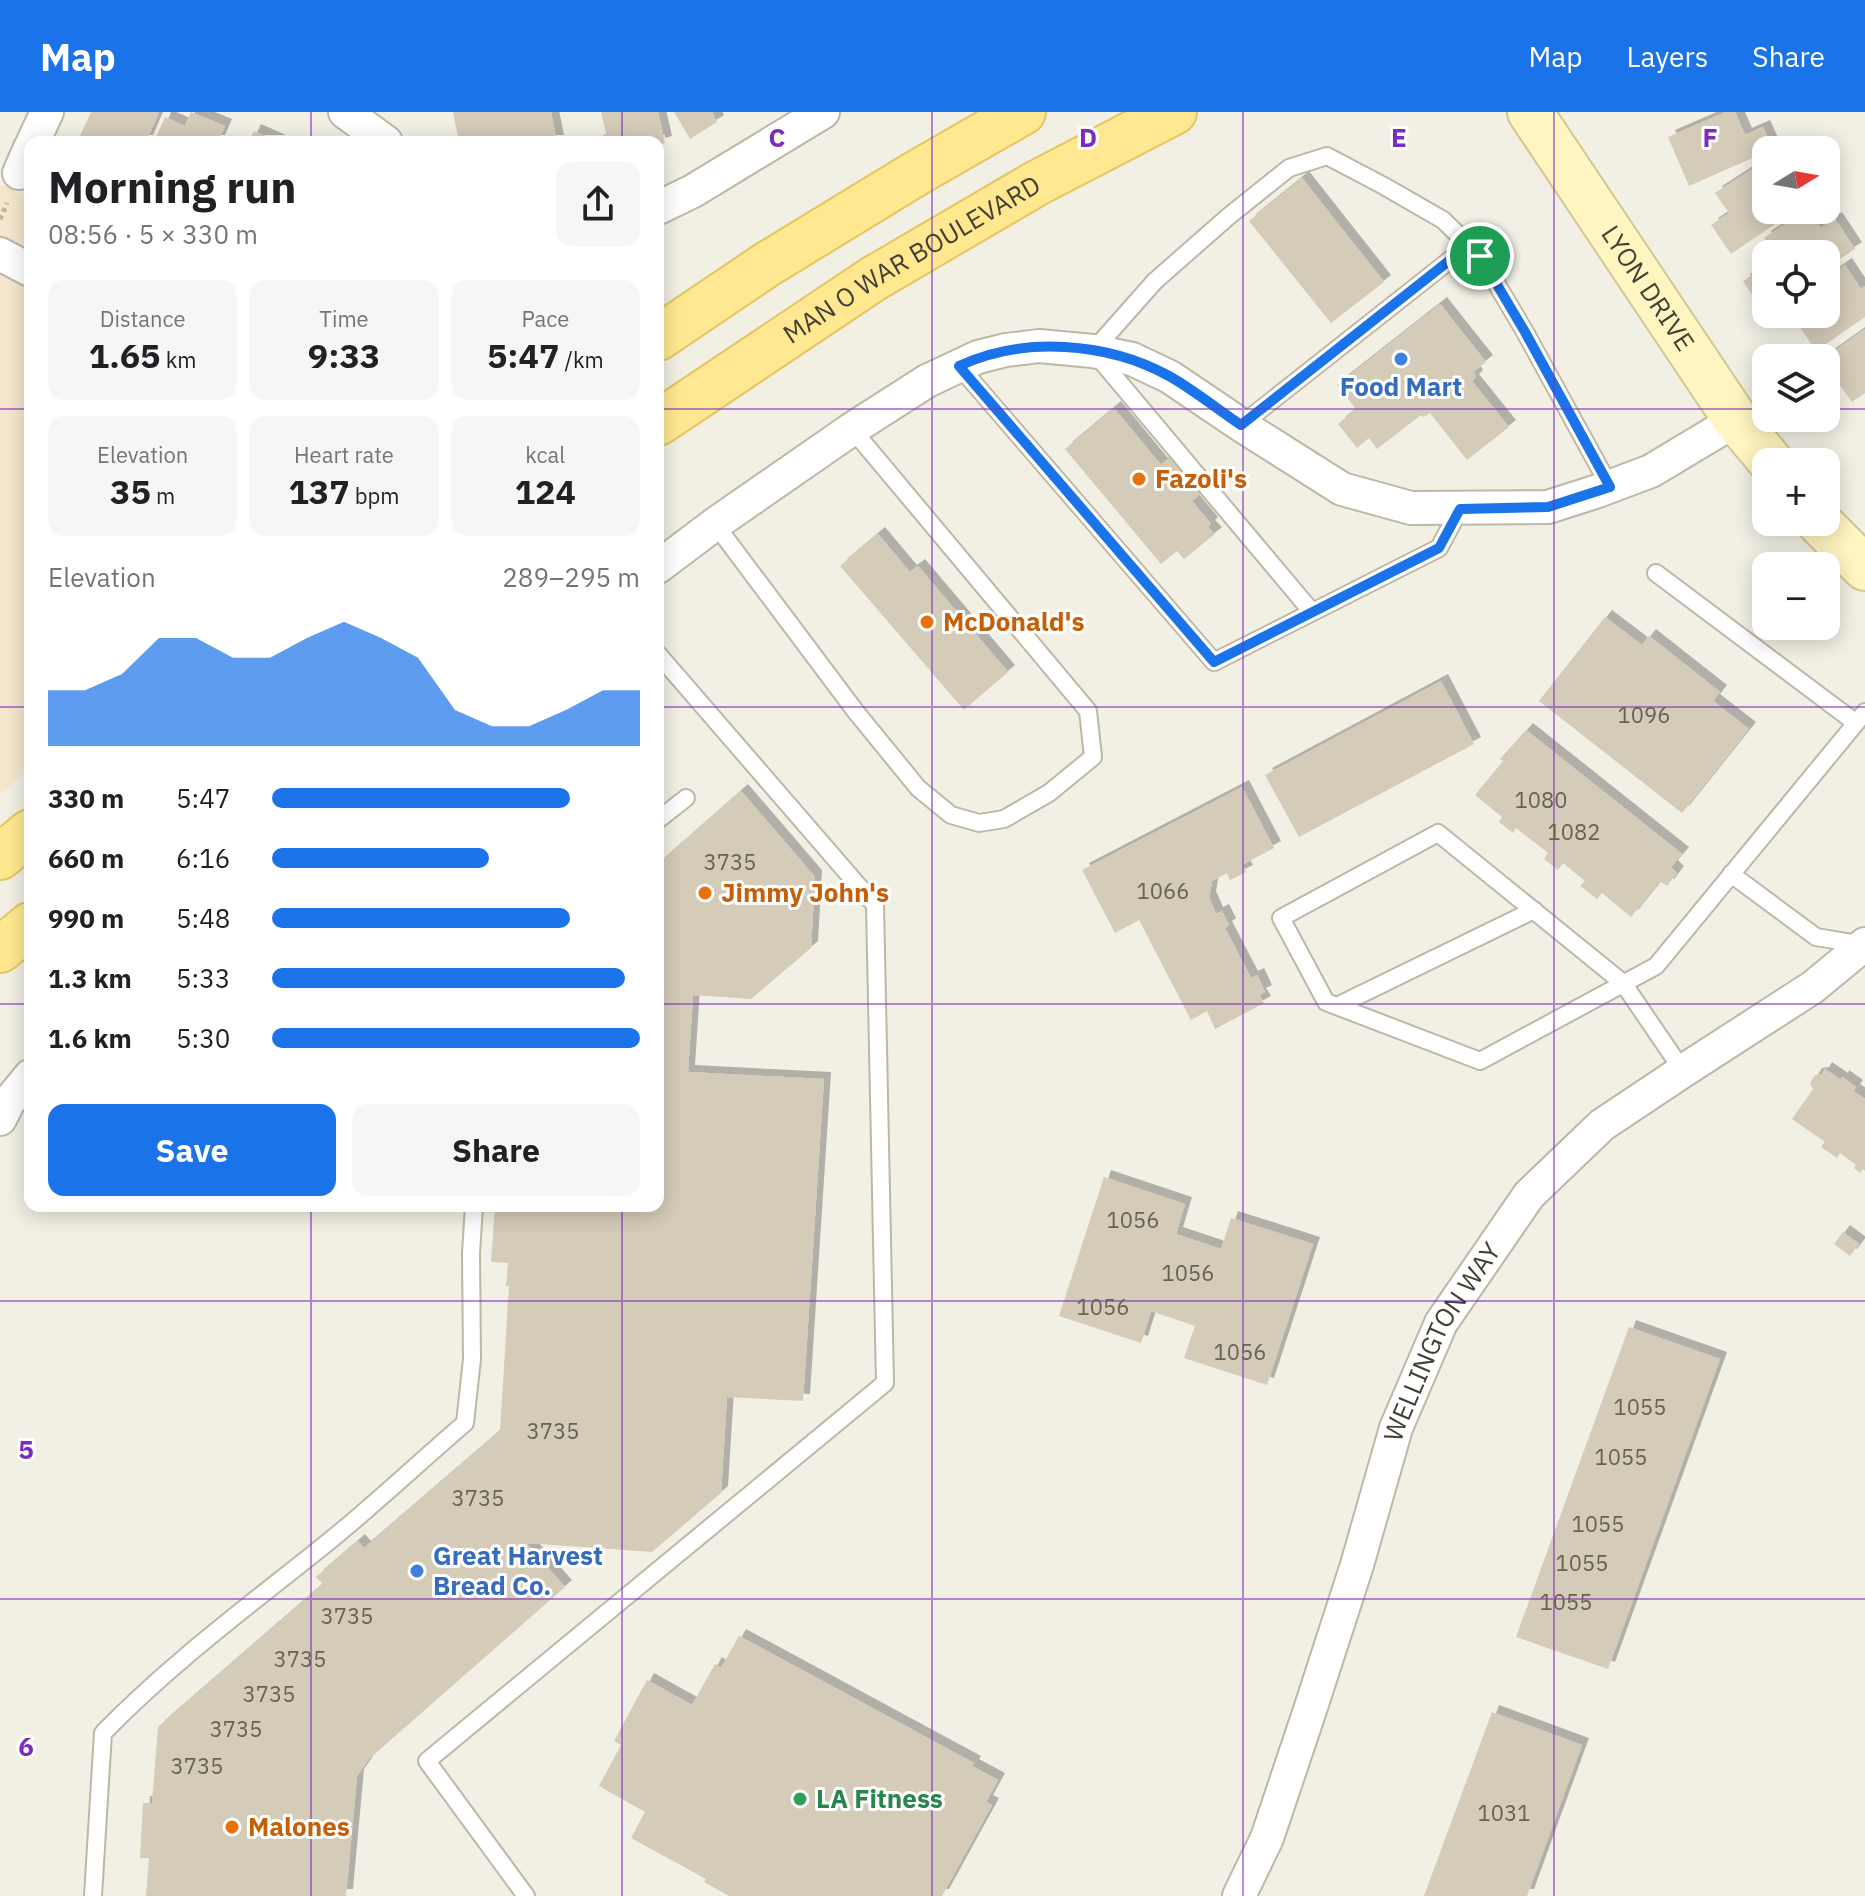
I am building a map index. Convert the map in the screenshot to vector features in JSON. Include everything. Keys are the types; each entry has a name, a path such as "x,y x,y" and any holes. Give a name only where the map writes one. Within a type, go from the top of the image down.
{"main road":[{"path":"664,334 766,265 1023,112"},
{"name":"MAN O WAR BOULEVARD","path":"664,419 873,279 1037,183 1174,112"},
{"path":"0,857 24,837"},
{"path":"0,950 24,930"}],"street":[{"path":"36,136 47,112"},
{"path":"345,112 378,136"},
{"path":"664,205 693,191 823,112"},
{"name":"LYON DRIVE","path":"1530,112 1736,420 1759,448"},
{"path":"0,254 24,267"},
{"path":"664,562 852,429 927,381 978,357 1039,346 1093,351 1132,359 1170,377 1342,489 1411,508 1548,507 1651,471 1736,420"},
{"path":"1833,536 1865,568"},
{"name":"WELLINGTON WAY","path":"1239,1896 1267,1838 1310,1710 1357,1565 1396,1428 1441,1323 1529,1195 1602,1125 1813,987 1865,945"},
{"path":"0,1119 24,1083"}],"lane":[{"path":"1312,612 1093,351 1155,281 1289,168 1327,156 1443,220 1469,245 1480,256 1525,332 1610,487"},
{"path":"1241,425 1469,245"},
{"path":"959,366 1214,662 1439,548 1460,509"},
{"path":"715,524 900,767 918,788 951,815 979,823 1004,819 1049,793 1093,757 1088,711 852,429"},
{"path":"1656,573 1860,718 1656,966 1623,983 1480,1061 1326,1002 1281,918 1438,833 1623,983 1683,1071"},
{"path":"526,1896 427,1761 885,1383 875,905 664,661"},
{"path":"664,815 686,798"},
{"path":"1731,874 1816,937 1865,945"},
{"path":"1337,1006 1534,910"},
{"path":"93,1896 103,1733 139,1695 325,1545 465,1423 472,1359 474,1212"}],"shaded area":[{"path":"0,184 24,194 24,774 0,794"}],"building":[{"path":"91,112 159,112 149,136 80,136"},
{"path":"191,112 225,126 221,136 157,136 165,117 185,126"},
{"path":"453,112 551,112 556,136 458,136"},
{"path":"601,112 658,112 663,136 603,136 606,134"},
{"path":"674,112 712,112 717,122 690,139"},
{"path":"1726,112 1735,112 1745,135 1763,127 1767,136 1752,136 1752,158 1689,186 1668,137"},
{"path":"1752,169 1752,224 1775,224 1731,254 1711,225 1729,213 1715,193"},
{"path":"1302,178 1384,282 1331,323 1249,221"},
{"path":"1785,224 1818,224 1821,228 1827,224 1838,224 1855,249 1840,259 1840,240 1764,238"},
{"path":"1845,265 1861,289 1865,286 1865,317 1826,344 1811,344 1800,328 1840,328 1840,268"},
{"path":"1752,275 1752,294 1743,281"},
{"path":"1440,304 1486,362 1473,372 1476,377 1472,381 1509,427 1467,460 1430,413 1424,417 1421,415 1377,449 1369,438 1357,448 1338,424 1356,409 1337,385"},
{"path":"1865,329 1865,393 1852,402 1840,385 1840,347"},
{"name":"Fazoli's","path":"1114,408 1161,465 1169,458 1200,494 1192,501 1211,524 1208,527 1215,534 1184,559 1177,551 1161,564 1065,449"},
{"name":"McDonald's","path":"878,534 910,572 918,566 1008,672 964,710 840,566"},
{"path":"1605,617 1642,645 1649,636 1720,692 1713,701 1749,729 1682,813 1539,701"},
{"path":"1441,681 1474,744 1299,837 1265,775"},
{"path":"1526,730 1682,854 1671,867 1677,873 1667,886 1660,881 1631,917 1602,893 1597,899 1580,886 1585,881 1563,863 1558,870 1544,859 1548,853 1516,828 1513,833 1499,822 1502,817 1475,795 1503,761 1500,759"},
{"path":"1242,787 1274,848 1242,865 1246,872 1230,880 1227,873 1212,881 1209,898 1216,914 1222,911 1229,925 1225,928 1251,978 1257,975 1265,992 1259,995 1264,1003 1215,1029 1207,1011 1191,1020 1139,920 1115,933 1082,870"},
{"path":"741,791 815,877 811,948 751,999 693,995 688,1072 824,1079 803,1401 727,1397 721,1493 652,1552 526,1543 565,1587 369,1759 357,1776 346,1896 146,1896 149,1858 140,1858 143,1803 152,1803 158,1727 323,1584 316,1577 358,1541 364,1548 500,1431 509,1286 506,1286 508,1263 491,1262 495,1212 664,1212 664,859"},
{"path":"1825,1069 1856,1087 1853,1091 1865,1099 1865,1171 1863,1169 1860,1173 1854,1168 1856,1165 1840,1153 1837,1158 1821,1147 1825,1142 1792,1119 1813,1089 1810,1083 1815,1075 1822,1074"},
{"path":"1104,1177 1185,1204 1176,1234 1221,1249 1231,1218 1313,1244 1267,1385 1184,1358 1195,1326 1151,1311 1141,1343 1059,1316"},
{"path":"1843,1232 1859,1244 1850,1256 1834,1244"},
{"path":"1629,1327 1720,1359 1608,1669 1516,1637"},
{"path":"739,1636 974,1763 972,1766 998,1780 986,1802 992,1805 942,1896 729,1896 704,1882 706,1879 631,1838 645,1812 599,1786 621,1745 614,1741 647,1680 692,1705 715,1664 721,1668"},
{"path":"1492,1712 1582,1745 1527,1896 1424,1896"}],"place":[{"name":"Food Mart","path":"1401,359"},
{"name":"Fazoli's","path":"1139,479"},
{"name":"McDonald's","path":"927,622"},
{"name":"Jimmy John's","path":"705,893"},
{"name":"Great Harvest Bread Co.","path":"417,1571"},
{"name":"LA Fitness","path":"800,1799"},
{"name":"Malones","path":"232,1827"}],"route":[{"path":"1469,245 1480,256 1610,487 1548,507 1460,509 1439,548 1214,662 959,366 1006,350 1039,346 1093,351 1132,359 1170,377 1241,425 1469,245"}]}
